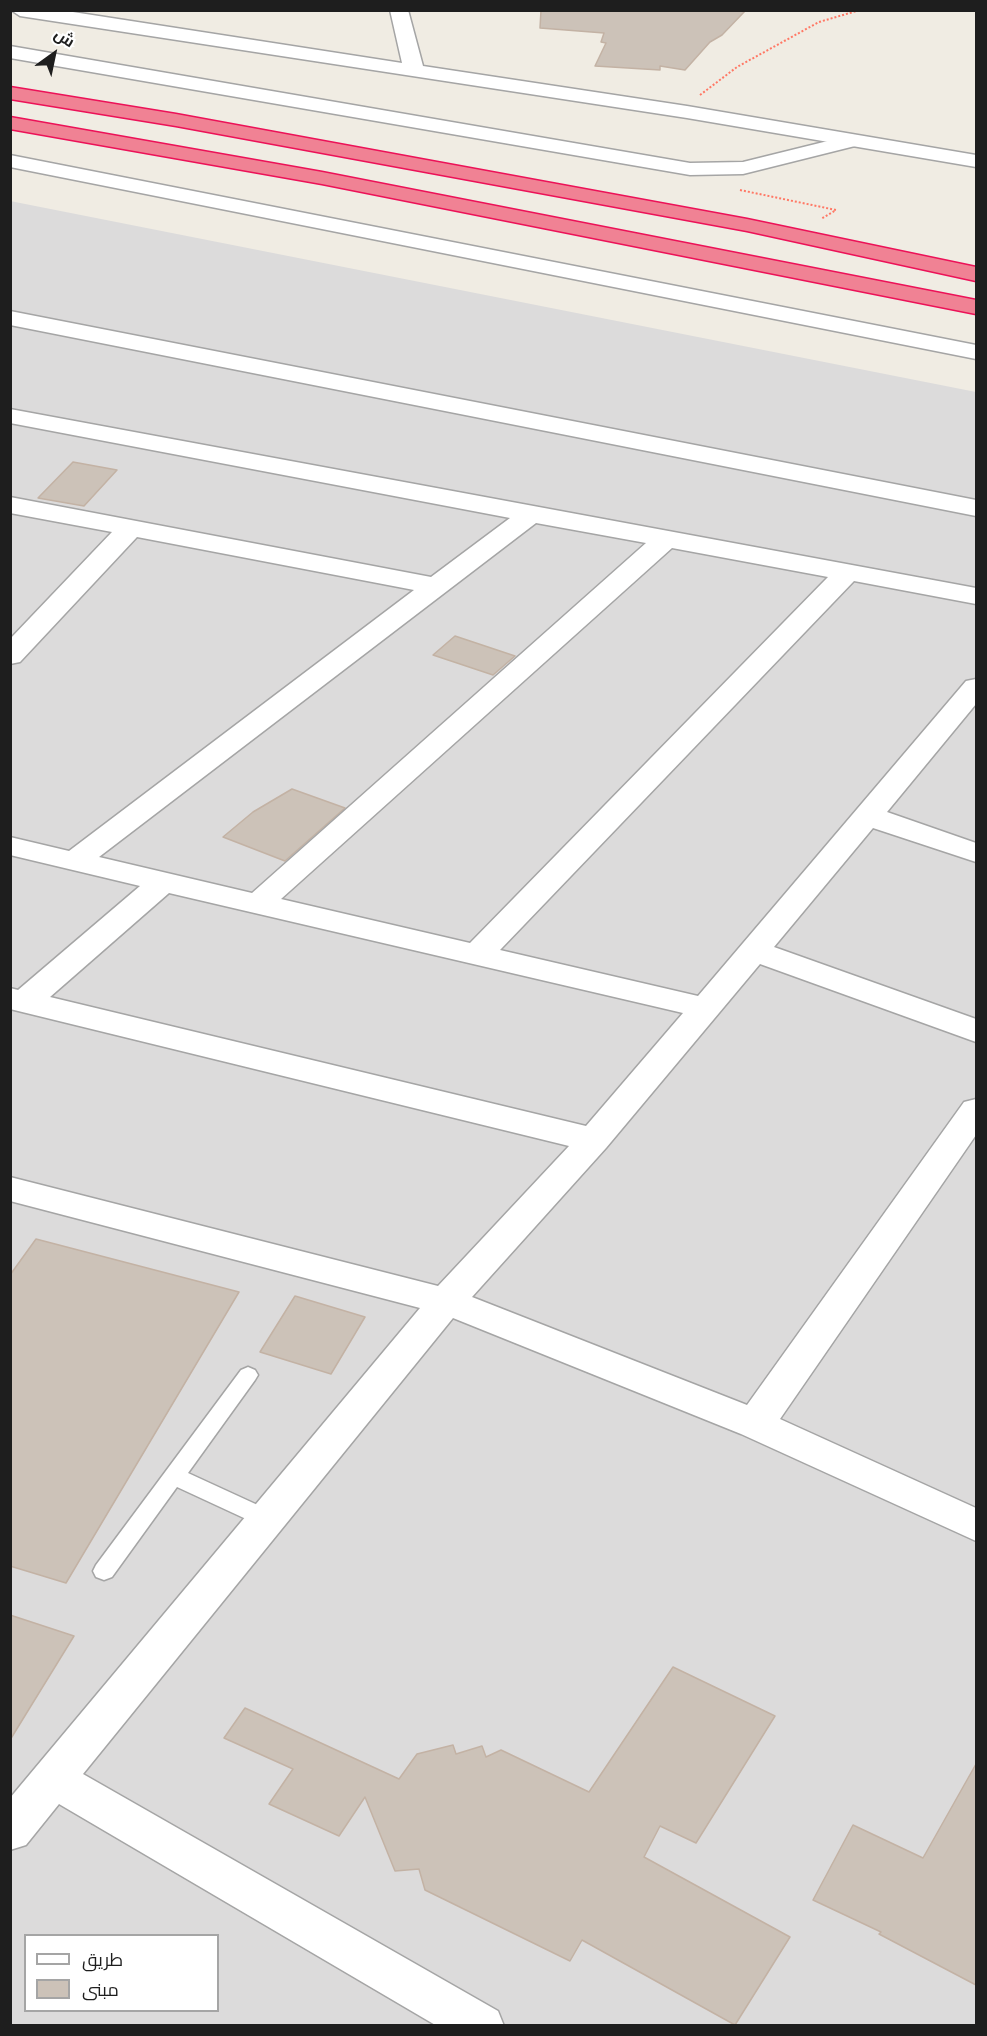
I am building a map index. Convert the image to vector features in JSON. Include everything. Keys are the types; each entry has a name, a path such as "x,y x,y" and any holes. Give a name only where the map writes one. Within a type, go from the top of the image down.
{"highway":[{"path":"10,93 176,120 976,265"},
{"path":"10,123 322,178 813,273 976,307"},
{"path":"747,225 976,274"},
{"path":"813,273 976,315"}],"street":[{"path":"20,10 687,111 976,161"},
{"path":"399,10 414,70"},
{"path":"10,52 690,169 743,168 852,141"},
{"path":"10,161 976,352"},
{"path":"10,318 976,508"},
{"path":"10,416 976,596"},
{"path":"10,505 435,586"},
{"path":"75,861 531,514"},
{"path":"10,656 131,528"},
{"path":"259,903 666,539"},
{"path":"478,954 848,572"},
{"path":"10,1831 446,1301 594,1140 867,816 973,697"},
{"path":"867,816 976,853"},
{"path":"10,846 706,1008"},
{"path":"17,1000 164,881"},
{"path":"754,951 976,1031"},
{"path":"17,1000 594,1140"},
{"path":"755,1424 976,1110"},
{"path":"10,1189 446,1301 755,1424 976,1525"},
{"path":"54,1779 481,2025"}],"lane":[{"path":"104,1571 248,1375"},
{"path":"173,1476 267,1519"}],"path":[{"path":"687,111 694,99 737,67 819,22 860,10"}],"shaded area":[{"path":"10,201 976,392 976,2025 11,2025"}],"building":[{"path":"541,10 746,10 722,35 710,42 685,70 660,66 660,70 595,66 606,43 601,42 604,33 540,28"},
{"path":"73,462 117,470 84,506 38,498"},
{"path":"455,636 515,656 493,675 433,655"},
{"path":"292,789 345,808 285,861 223,837 253,812"},
{"path":"36,1239 239,1292 66,1583 10,1566 10,1275"},
{"path":"295,1296 365,1317 331,1374 260,1352"},
{"path":"10,1615 74,1636 10,1740"},
{"path":"673,1667 775,1716 696,1843 660,1826 644,1857 790,1937 735,2025 582,1940 570,1961 425,1890 419,1869 395,1871 365,1797 339,1836 269,1804 293,1769 224,1738 245,1708 399,1779 417,1754 453,1745 456,1754 482,1746 486,1757 501,1750 589,1792"},
{"path":"976,1764 976,1985 879,1934 881,1932 813,1900 853,1825 923,1858"}]}
